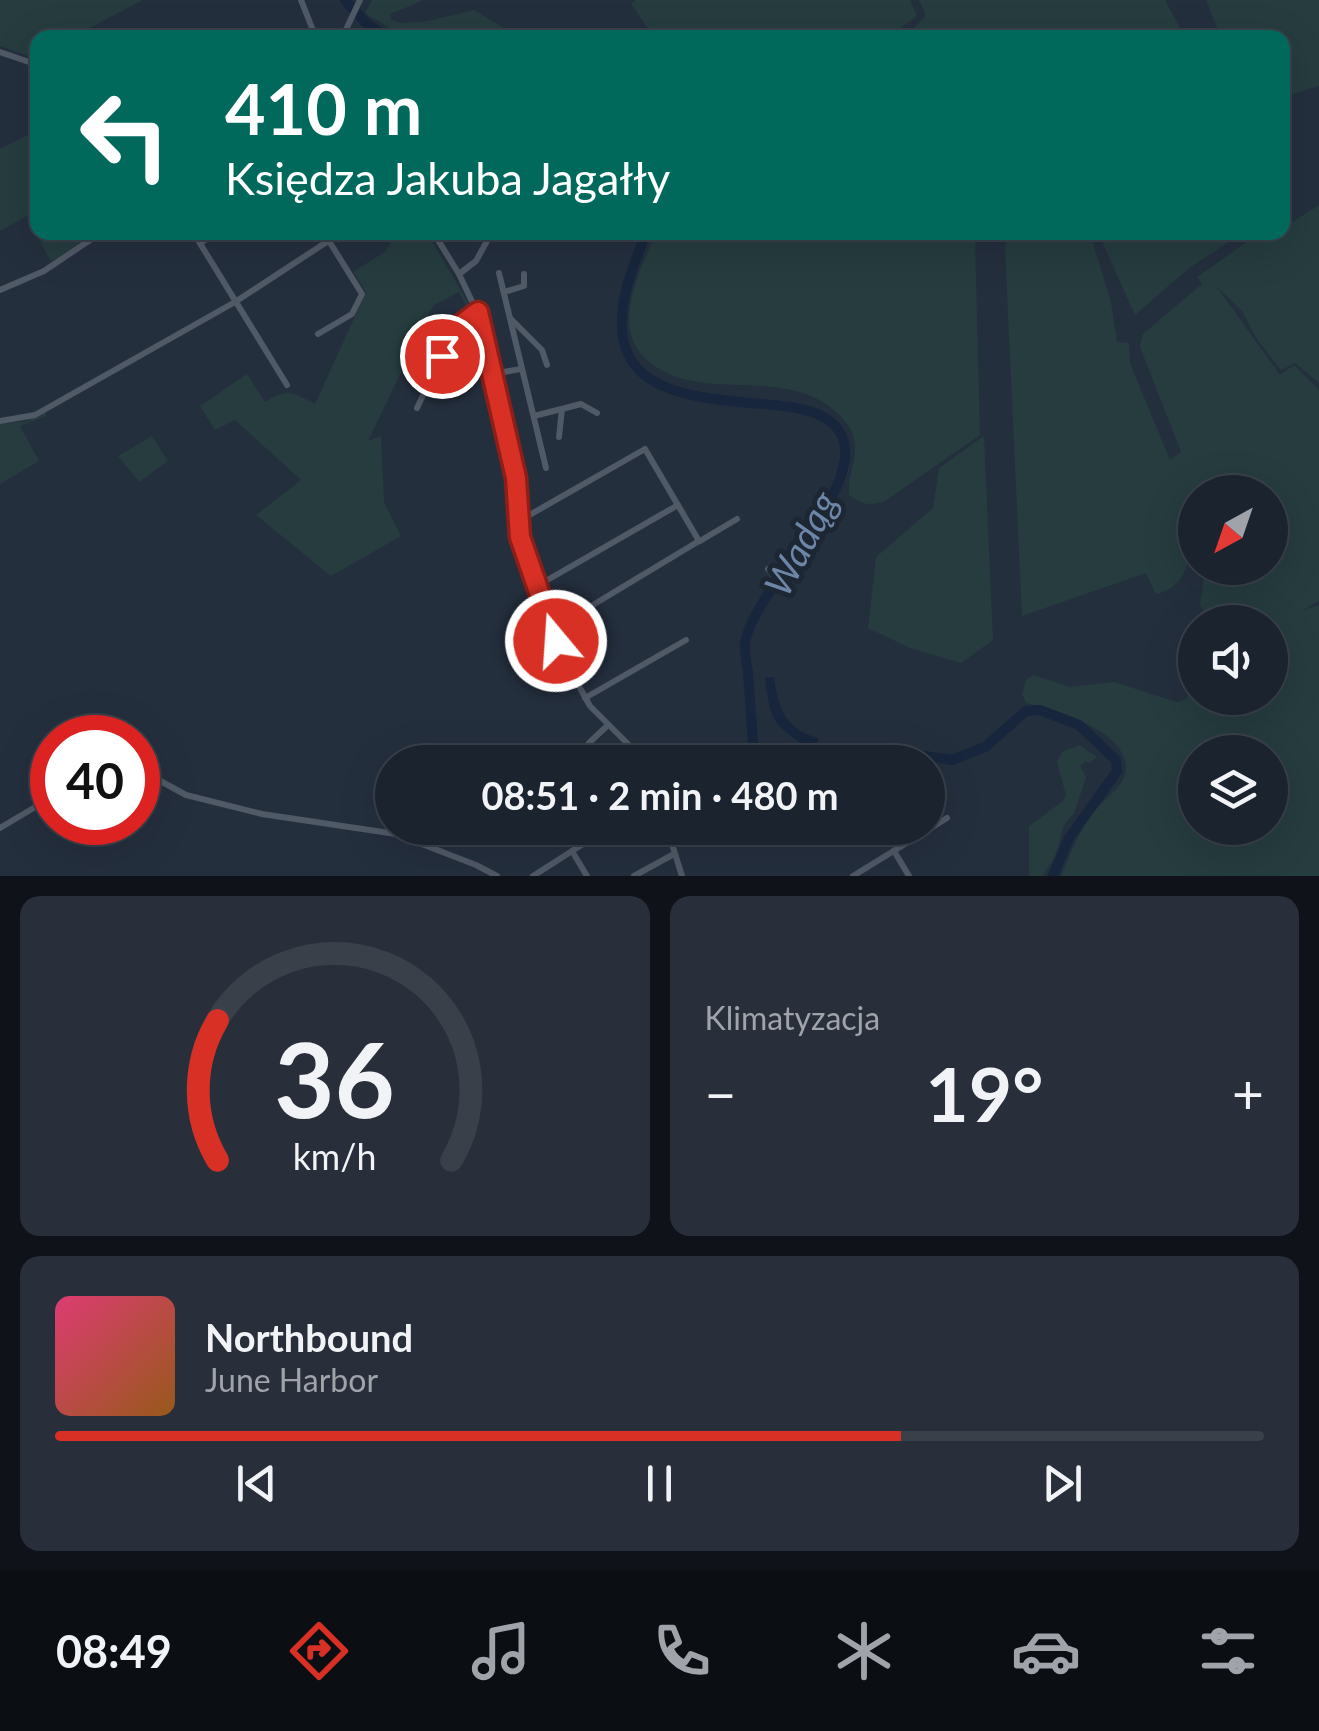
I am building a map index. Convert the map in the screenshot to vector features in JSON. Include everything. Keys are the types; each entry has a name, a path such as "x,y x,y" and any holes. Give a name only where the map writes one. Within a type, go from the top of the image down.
{"street":[{"path":"302,0 313,30"},
{"path":"346,30 360,0"},
{"path":"0,52 30,62"},
{"path":"0,290 44,271 90,240"},
{"path":"198,240 287,386"},
{"path":"200,243 205,240"},
{"path":"438,240 478,312 516,478 524,552 566,666 585,698 629,745"},
{"path":"459,274 476,261 488,240"},
{"path":"0,421 35,415 236,302 329,241 362,294 352,314 318,334"},
{"path":"499,273 546,468"},
{"path":"504,292 524,286 524,274"},
{"path":"417,408 454,330 478,312"},
{"path":"510,318 542,350 548,365"},
{"path":"516,340 526,334"},
{"path":"492,374 521,369"},
{"path":"534,416 580,404 597,413"},
{"path":"559,437 562,409"},
{"path":"519,521 644,448 699,541"},
{"path":"537,586 678,504"},
{"path":"553,629 737,519"},
{"path":"768,569 783,588"},
{"path":"585,698 686,640"},
{"path":"589,745 608,725"},
{"path":"160,781 186,794 262,814 396,834 476,864 497,876"},
{"path":"0,828 30,810"},
{"path":"852,876 947,818"},
{"path":"533,876 581,845"},
{"path":"672,845 682,876"},
{"path":"572,851 588,876"},
{"path":"894,851 908,876"},
{"path":"634,876 674,854"}],"green space":[{"path":"0,0 143,0 85,30 30,30 30,57 0,46"},
{"path":"372,0 424,0 390,14 391,20 428,21 474,10 508,30 393,30 365,13"},
{"path":"636,0 910,0 917,16 898,30 649,30 631,4"},
{"path":"919,0 1165,0 1181,30 911,30 926,16"},
{"path":"1206,0 1319,0 1319,86 1290,95 1290,30 1218,30"},
{"path":"30,134 30,222 27,216 0,231 0,149"},
{"path":"1319,205 1319,383 1295,363 1281,370 1256,338 1242,311 1217,287 1280,375 1294,365 1319,390 1319,601 1302,611 1319,605 1319,876 1061,876 1086,823 1119,785 1126,769 1123,756 1103,733 1070,716 1026,703 1022,694 1026,680 1033,675 1070,687 1114,682 1178,702 1178,715 1288,715 1288,605 1200,605 1203,585 1288,585 1288,475 1178,475 1178,582 1174,586 1156,594 1146,573 1022,616 1007,240 1092,240 1111,302 1117,342 1129,343 1130,363 1170,460 1181,452 1140,347 1143,334 1202,284 1197,277 1249,240 1290,240 1290,224"},
{"path":"40,240 84,240 51,262"},
{"path":"392,240 431,240 472,309 469,311 459,292 434,305 406,351 410,354 368,441 381,436 384,502 401,536 331,576 256,515 301,480 235,420 215,430 200,406 247,374 265,402 290,393 315,404 366,292 353,272 386,251"},
{"path":"653,240 975,240 980,435 885,501 858,501 849,495 853,435 838,413 813,397 789,389 685,379 662,371 642,355 633,342 630,311"},
{"path":"1101,240 1232,240 1188,269 1135,315"},
{"path":"46,411 46,416 20,426 39,461 0,484 0,424 27,421"},
{"path":"152,436 168,461 139,482 118,456"},
{"path":"984,436 993,640 961,663 910,648 868,628 876,557 933,508 939,468"},
{"path":"1079,745 1097,757 1080,766 1086,777 1053,859 1043,876 1029,876 1029,826 1063,801 1066,795 1057,762 1062,752"}],"water":[{"path":"774,677 785,716 798,729 818,738 820,745 802,745 782,729 773,715 765,678"}],"waterway":[{"name":"Wadąg","path":"345,0 376,30"},
{"name":"Wadąg","path":"643,240 628,283 622,322 626,351 640,371 662,385 688,394 807,410 830,421 841,434 845,456 839,481 825,509 767,595 745,643 754,745"},
{"name":"Wadąg","path":"945,759 985,747 1026,711 1040,710 1079,725 1116,760 1117,771 1069,838 1053,876"}],"route":[{"path":"442,356 454,330 478,312 516,478 520,537 556,641"}]}
